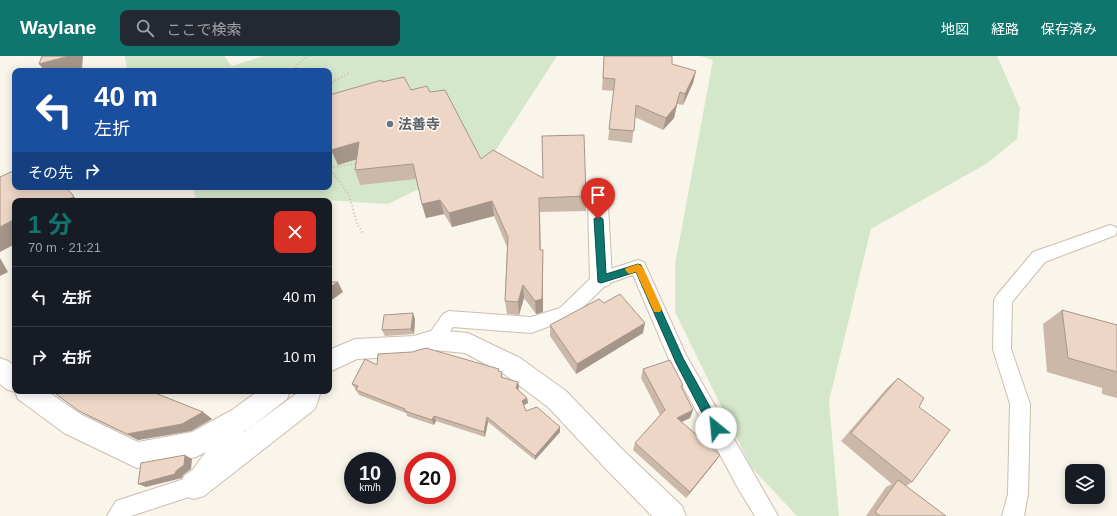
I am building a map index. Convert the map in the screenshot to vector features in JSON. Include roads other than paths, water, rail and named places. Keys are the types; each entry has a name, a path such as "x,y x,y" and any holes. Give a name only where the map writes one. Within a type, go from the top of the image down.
{"street":[{"path":"598,204 601,279"},
{"path":"332,360 355,349 414,346 434,340 468,343 512,366 557,399 614,459 672,516"},
{"path":"0,369 12,379"},
{"path":"31,394 73,424 137,455 196,444 241,419 274,394"},
{"path":"194,486 306,401 308,394"}],"lane":[{"path":"1013,516 1018,494 1020,404 1002,349 1003,300 1039,257 1110,231"},
{"path":"434,340 449,319 532,325 566,313 601,279 638,267 679,360 746,483 767,516"},
{"path":"118,516 123,508 194,486 241,419"}],"place":[{"name":"法善寺","path":"390,124"}]}
